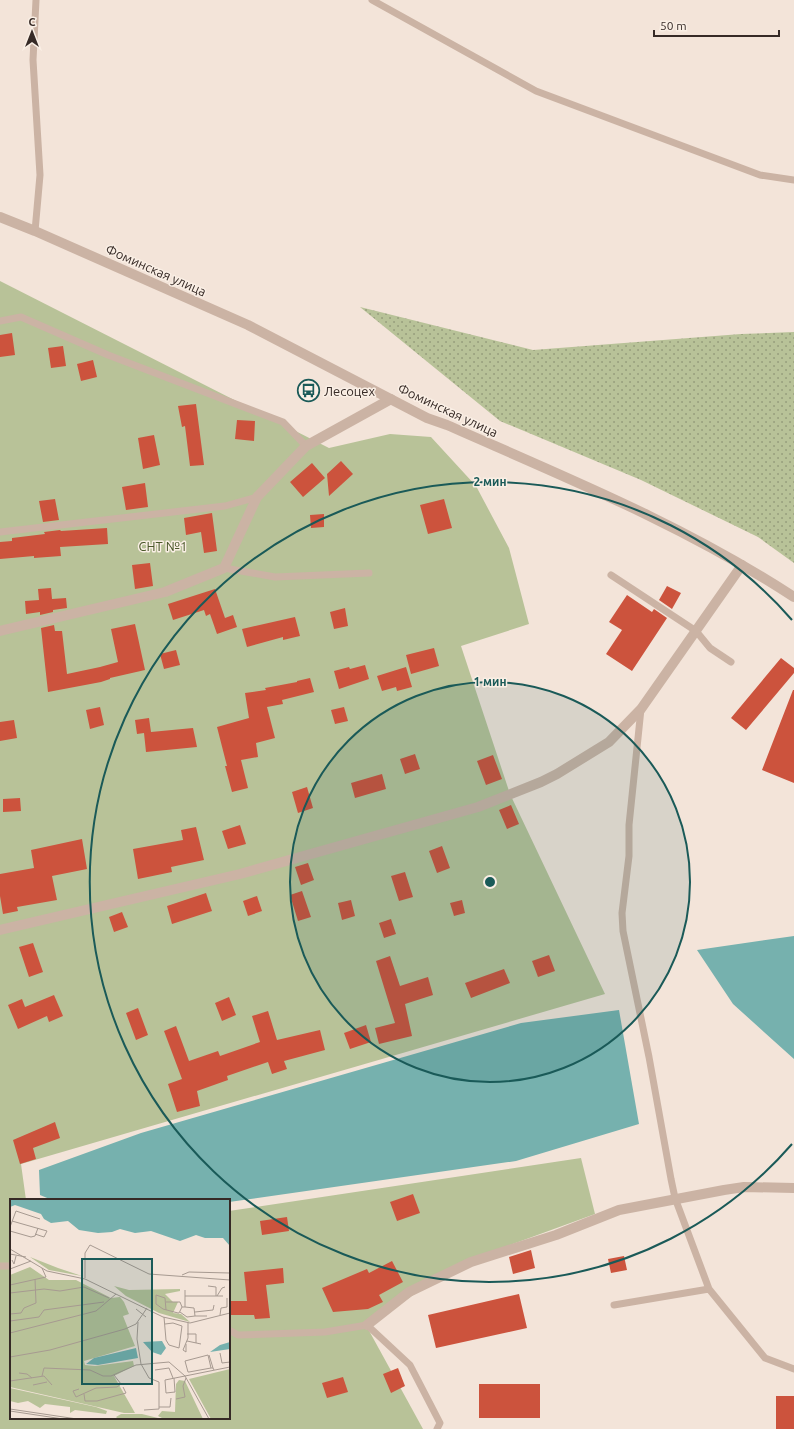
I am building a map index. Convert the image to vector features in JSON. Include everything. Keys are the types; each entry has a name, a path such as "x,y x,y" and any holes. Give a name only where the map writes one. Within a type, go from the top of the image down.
{"street":[{"name":"Фоминская улица","path":"0,217 248,325 427,418 447,425 601,492 742,565 794,597"},
{"path":"0,631 165,592 224,568 257,497 306,446 391,399"},
{"path":"0,930 240,874 494,801 541,782 569,768 609,742 641,709 742,565"},
{"path":"367,1325 409,1292 471,1262 556,1235 619,1210 676,1198 744,1187 794,1188"}],"lane":[{"path":"35,231 40,175 33,60 36,0"},
{"path":"372,0 536,91 760,175 794,180"},
{"path":"0,321 21,317 108,355 283,422 306,446"},
{"path":"0,532 225,506 257,497"},
{"path":"224,568 275,577 369,574"},
{"path":"611,575 696,630 710,648 731,662"},
{"path":"641,709 629,825 628,862 622,913 623,931 649,1057 671,1179 676,1198 709,1289 765,1358 794,1369"},
{"path":"614,1305 709,1289"},
{"path":"230,1331 238,1335 325,1332 367,1325 410,1365 440,1423 437,1429"}],"green space":[{"name":"СНТ №1","path":"0,281 329,448 390,434 431,437 476,486 509,548 529,624 461,646 510,794 605,994 21,1164 26,1199 10,1199 10,1419 230,1419 230,1211 581,1158 595,1214 458,1264 367,1327 423,1429 0,1429"},
{"path":"360,307 533,350 741,334 794,332 794,563 758,537 641,480 500,421"}],"water":[{"path":"794,936 794,1059 733,1004 697,950"},
{"path":"619,1010 639,1124 516,1161 230,1202 230,1199 50,1199 40,1195 39,1170 141,1133 521,1023"}],"building":[{"path":"12,333 15,355 0,357 0,335"},
{"path":"63,346 66,366 51,368 48,348"},
{"path":"93,360 97,377 81,381 77,364"},
{"path":"196,404 204,465 190,466 185,426 182,427 178,406"},
{"path":"237,420 255,421 254,441 235,439"},
{"path":"154,435 160,465 143,469 138,438"},
{"path":"341,461 353,474 329,496 327,474"},
{"path":"312,463 325,478 303,497 290,482"},
{"path":"145,483 148,507 126,510 122,487"},
{"path":"55,499 59,520 43,522 39,501"},
{"path":"444,499 452,528 428,534 420,505"},
{"path":"212,513 217,551 204,553 201,532 186,535 184,518"},
{"path":"324,514 324,527 311,528 310,515"},
{"path":"107,528 108,544 60,547 61,556 34,558 34,556 0,559 0,542 12,541 12,538 45,534 44,532 60,530"},
{"path":"150,563 153,586 135,589 132,565"},
{"path":"667,586 681,593 672,609 659,600"},
{"path":"51,588 52,599 66,598 67,608 53,610 53,612 40,615 40,612 26,614 25,601 39,600 38,589"},
{"path":"215,589 225,618 233,615 237,627 217,634 210,614 206,616 204,610 173,620 168,604"},
{"path":"627,595 652,612 654,609 667,618 632,671 606,654 622,630 609,622"},
{"path":"345,608 348,626 334,629 330,612"},
{"path":"295,617 300,636 283,640 283,637 247,647 242,629"},
{"path":"135,624 145,670 110,678 101,682 48,692 41,628 54,625 55,631 62,631 67,674 118,662 111,629"},
{"path":"434,648 439,666 411,674 406,655"},
{"path":"176,650 180,665 164,669 160,654"},
{"path":"781,658 794,668 794,673 746,730 731,718"},
{"path":"365,665 369,679 339,689 334,671"},
{"path":"406,667 412,687 397,691 396,687 382,691 377,676"},
{"path":"310,678 314,692 282,700 283,704 267,707 275,738 256,743 258,757 241,760 248,788 232,792 217,727 249,718 245,693 266,690 265,688"},
{"path":"794,690 794,783 762,770"},
{"path":"100,707 104,725 90,729 86,710"},
{"path":"344,707 348,721 335,724 331,710"},
{"path":"149,718 151,732 193,728 197,747 146,752 144,733 137,734 135,720"},
{"path":"14,720 17,738 0,741 0,722"},
{"path":"415,754 420,769 405,774 400,759"},
{"path":"493,755 502,779 486,785 477,761"},
{"path":"382,774 386,789 355,798 351,783"},
{"path":"307,787 313,808 298,813 292,792"},
{"path":"20,798 21,811 3,812 3,799"},
{"path":"511,805 519,824 507,829 499,810"},
{"path":"240,825 246,844 228,849 222,831"},
{"path":"196,827 204,860 171,867 172,872 138,879 133,849 183,840 181,830"},
{"path":"82,839 87,869 52,876 57,900 17,907 18,911 3,914 0,896 0,874 34,868 31,850"},
{"path":"442,846 450,868 437,873 429,851"},
{"path":"308,863 314,880 301,885 295,867"},
{"path":"405,872 413,897 399,901 391,876"},
{"path":"302,891 311,917 298,921 290,895"},
{"path":"206,893 212,911 172,924 167,906"},
{"path":"257,896 262,911 248,916 243,901"},
{"path":"351,900 355,916 342,920 338,903"},
{"path":"462,900 465,913 454,916 450,903"},
{"path":"122,912 128,927 114,932 109,917"},
{"path":"391,919 396,934 384,938 379,923"},
{"path":"33,943 43,972 29,977 19,947"},
{"path":"549,955 555,971 538,977 532,961"},
{"path":"390,956 400,986 428,977 433,995 405,1004 412,1036 379,1044 375,1028 395,1023 376,961"},
{"path":"504,969 510,983 471,998 465,983"},
{"path":"54,995 63,1016 49,1022 47,1016 18,1029 8,1005 22,999 25,1007"},
{"path":"229,997 236,1015 222,1021 215,1003"},
{"path":"138,1008 148,1035 136,1040 126,1013"},
{"path":"268,1011 277,1040 320,1030 325,1050 284,1061 287,1069 272,1074 268,1062 227,1076 228,1080 197,1091 200,1106 177,1112 168,1084 182,1079 164,1031 176,1026 189,1061 218,1051 220,1056 260,1042 252,1016"},
{"path":"366,1025 371,1042 350,1049 344,1033"},
{"path":"55,1122 60,1138 33,1148 36,1159 20,1164 13,1140"},
{"path":"413,1194 420,1213 397,1221 390,1202"},
{"path":"287,1217 289,1231 262,1235 260,1221"},
{"path":"531,1250 535,1268 513,1274 509,1257"},
{"path":"624,1256 627,1270 611,1273 608,1259"},
{"path":"392,1261 403,1282 379,1295 383,1302 368,1309 333,1312 322,1288 367,1269 369,1273"},
{"path":"283,1268 284,1283 266,1285 270,1318 255,1319 254,1315 231,1315 231,1301 247,1301 244,1272"},
{"path":"519,1294 527,1328 436,1348 428,1315"},
{"path":"398,1368 405,1386 391,1393 383,1374"},
{"path":"343,1377 348,1392 327,1398 322,1383"},
{"path":"479,1384 540,1384 540,1418 479,1418"},
{"path":"776,1396 794,1396 794,1429 776,1429"}],"place":[{"name":"Лесоцех","path":"309,391"}]}
